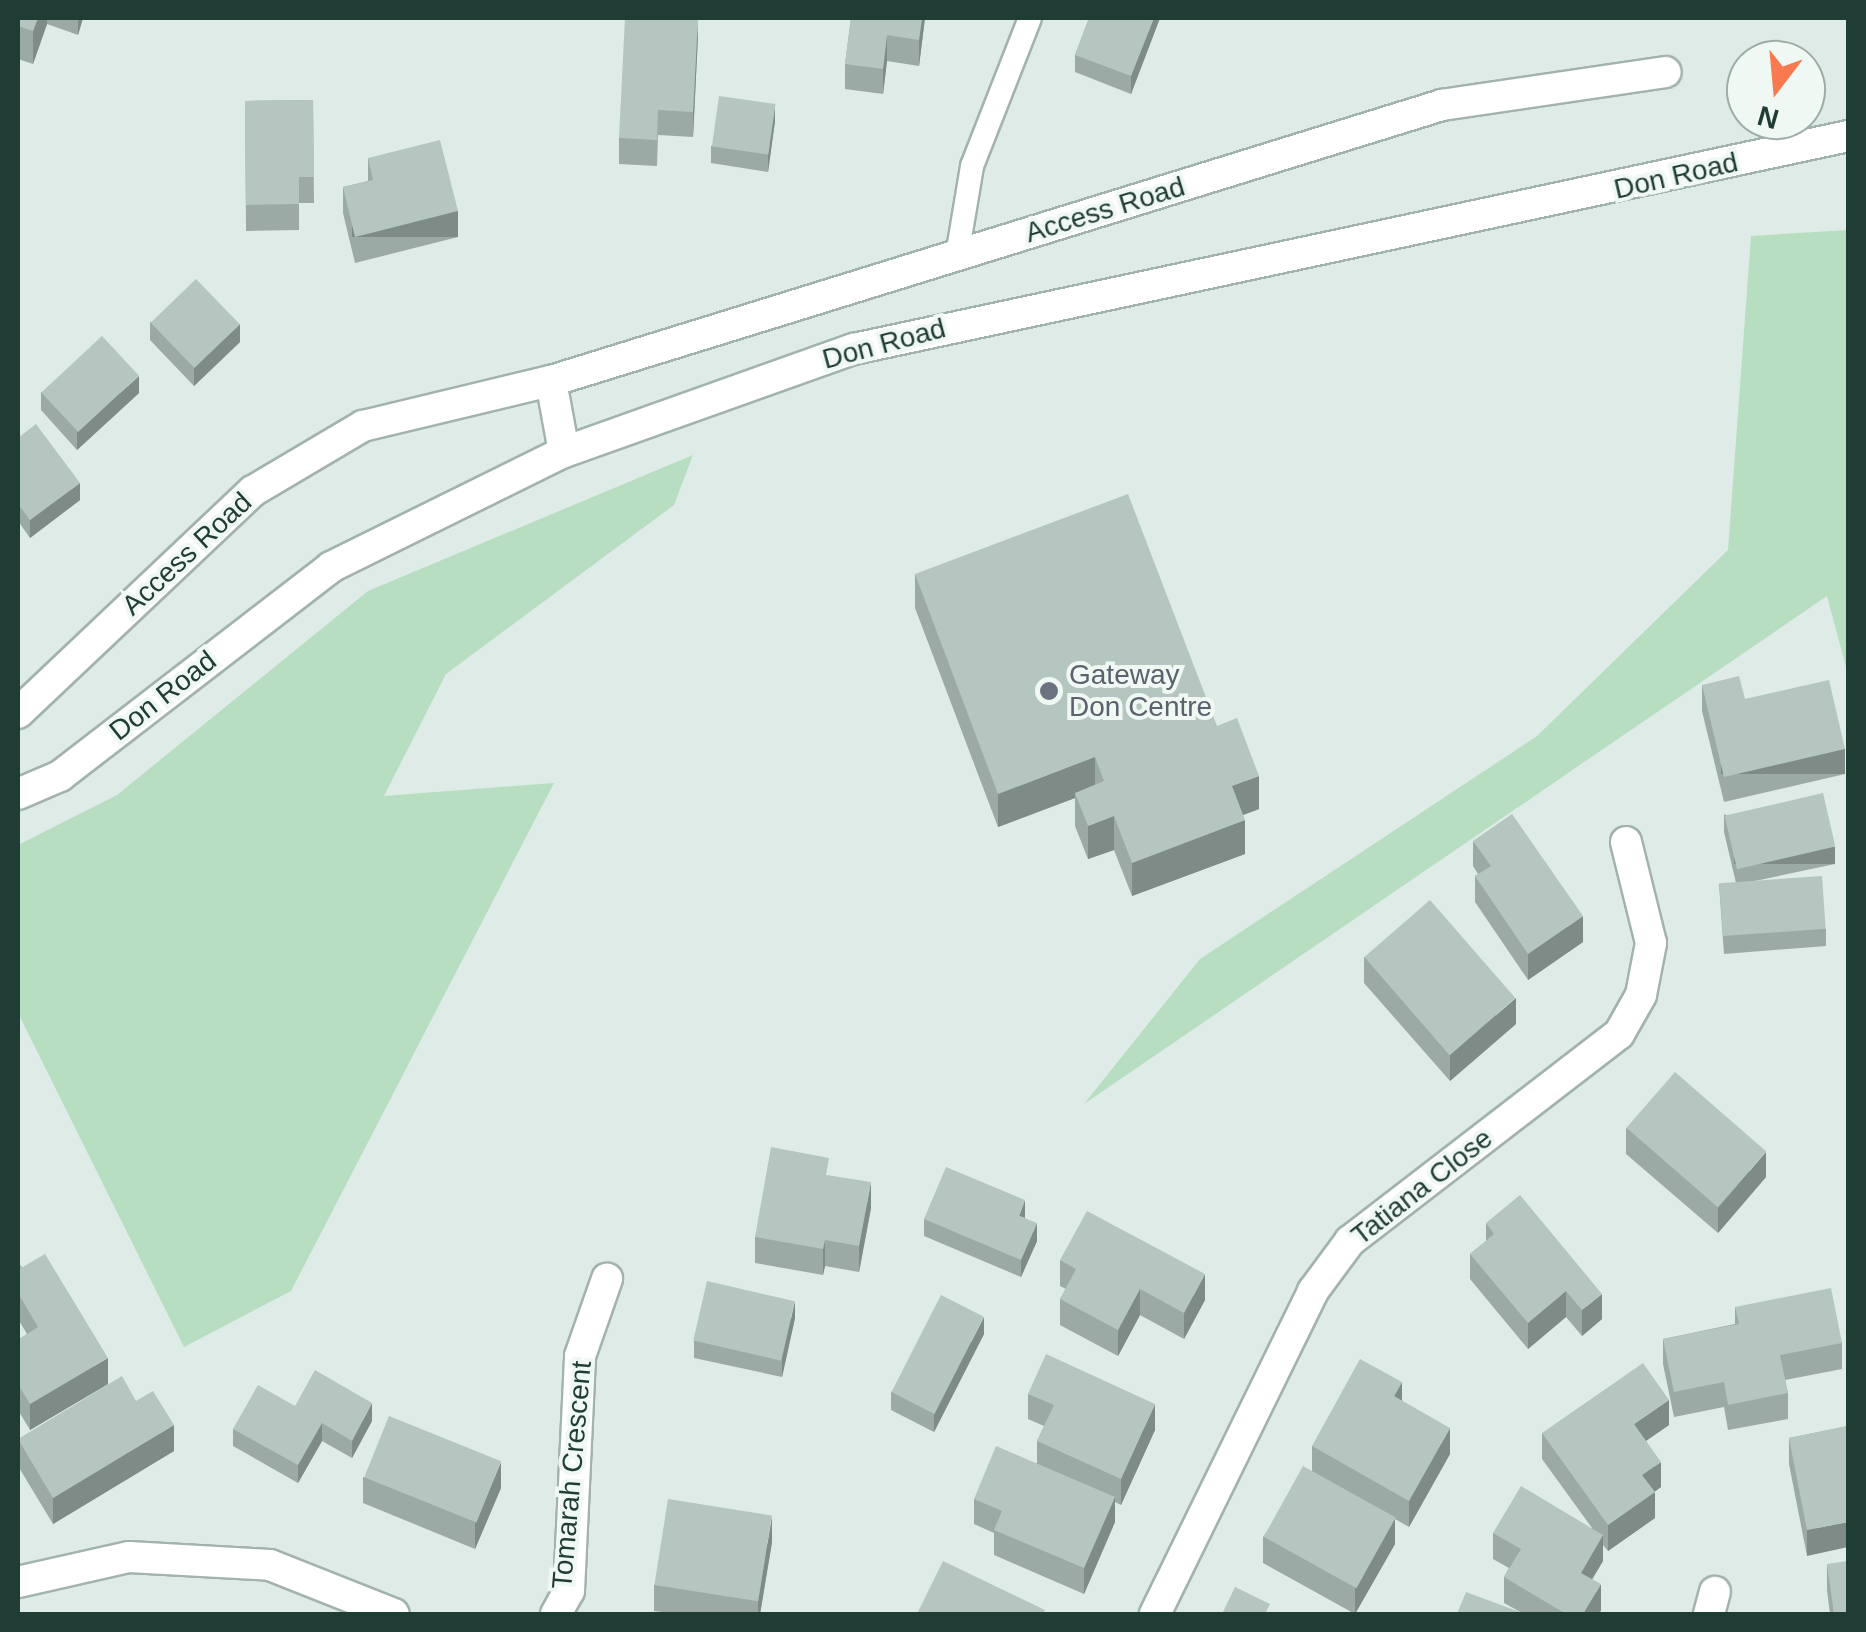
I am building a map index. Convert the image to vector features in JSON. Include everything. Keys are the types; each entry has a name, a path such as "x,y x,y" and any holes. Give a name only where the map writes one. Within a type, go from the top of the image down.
{"street":[{"name":"Access Road","path":"18,713 253,491 363,426 551,381 1442,105 1666,72"},
{"name":"Don Road","path":"18,794 60,776 331,567 564,452 872,345 1848,136"},
{"path":"551,381 564,452"},
{"name":"Tatiana Close","path":"1155,1614 1313,1291 1350,1241 1619,1034 1642,995 1651,943 1626,842"},
{"name":"Tomarah Crescent","path":"556,1614 568,1591 580,1356 606,1278"},
{"path":"18,1582 129,1557 270,1566 394,1614"}],"lane":[{"path":"957,256 972,166 1030,18"}],"green space":[{"path":"1848,230 1848,675 1827,596 1084,1104 1200,959 1537,736 1728,550 1751,236"},
{"path":"693,455 674,505 446,674 384,796 554,783 291,1291 184,1347 18,1013 18,845 117,795 368,591"}],"building":[{"path":"18,18 38,18 33,31 18,26"},
{"path":"625,18 698,18 693,112 658,110 657,140 619,138"},
{"path":"851,18 922,18 919,40 887,35 883,69 845,64"},
{"path":"1089,18 1154,18 1131,76 1075,55"},
{"path":"719,96 775,104 768,154 712,147"},
{"path":"313,100 314,177 299,177 299,204 246,205 245,101"},
{"path":"440,140 458,211 355,237 343,187 373,180 368,158"},
{"path":"196,279 240,324 194,368 151,323"},
{"path":"102,336 139,375 78,432 41,393"},
{"path":"36,424 80,483 30,520 18,504 18,438"},
{"path":"1128,494 1217,726 1237,718 1259,776 1232,786 1245,820 1132,863 1114,816 1088,826 1075,793 1104,781 1095,757 998,794 915,574"},
{"path":"1739,676 1745,699 1829,680 1845,749 1724,777 1702,685"},
{"path":"1823,793 1835,847 1737,869 1725,816"},
{"path":"1512,814 1583,916 1528,954 1475,876 1491,866 1473,841"},
{"path":"1822,876 1826,929 1723,936 1719,883"},
{"path":"1430,900 1515,998 1450,1055 1364,957"},
{"path":"1675,1072 1766,1151 1718,1207 1626,1128"},
{"path":"771,1147 829,1158 826,1175 871,1182 859,1246 825,1240 823,1249 755,1237"},
{"path":"946,1167 1025,1200 1019,1216 1037,1223 1021,1260 924,1219"},
{"path":"1520,1195 1602,1294 1582,1310 1566,1291 1528,1323 1470,1254 1494,1234 1486,1223"},
{"path":"1087,1211 1205,1274 1184,1313 1140,1289 1118,1330 1060,1299 1076,1269 1060,1260"},
{"path":"45,1254 108,1358 30,1404 18,1384 18,1340 38,1327 18,1293 18,1262 21,1268"},
{"path":"707,1281 795,1301 781,1361 693,1340"},
{"path":"1831,1288 1842,1343 1780,1355 1788,1393 1728,1405 1724,1382 1674,1392 1663,1339 1739,1324 1735,1307"},
{"path":"941,1295 984,1317 934,1414 892,1392"},
{"path":"1046,1354 1155,1404 1121,1479 1037,1441 1054,1405 1028,1394"},
{"path":"1360,1359 1402,1382 1394,1396 1450,1428 1409,1501 1312,1446"},
{"path":"1643,1363 1669,1400 1634,1424 1661,1462 1642,1475 1655,1492 1608,1525 1542,1433"},
{"path":"315,1370 372,1403 352,1441 322,1423 298,1465 233,1429 258,1385 295,1406"},
{"path":"122,1376 136,1401 153,1391 174,1425 53,1498 18,1439"},
{"path":"389,1416 501,1461 476,1523 364,1477"},
{"path":"1848,1426 1848,1522 1807,1530 1789,1438"},
{"path":"996,1446 1115,1497 1084,1568 994,1530 1002,1511 974,1499"},
{"path":"1303,1466 1396,1517 1356,1588 1264,1537"},
{"path":"1521,1486 1603,1535 1581,1573 1601,1584 1583,1614 1566,1614 1504,1577 1521,1549 1493,1533"},
{"path":"668,1499 772,1515 758,1601 654,1585"},
{"path":"943,1561 1045,1610 1043,1614 917,1614"},
{"path":"1848,1561 1848,1614 1834,1614 1827,1564"},
{"path":"1235,1587 1270,1604 1265,1614 1222,1614"},
{"path":"1466,1592 1520,1612 1457,1614"}],"place":[{"name":"Gateway Don Centre","path":"1049,691"}]}
